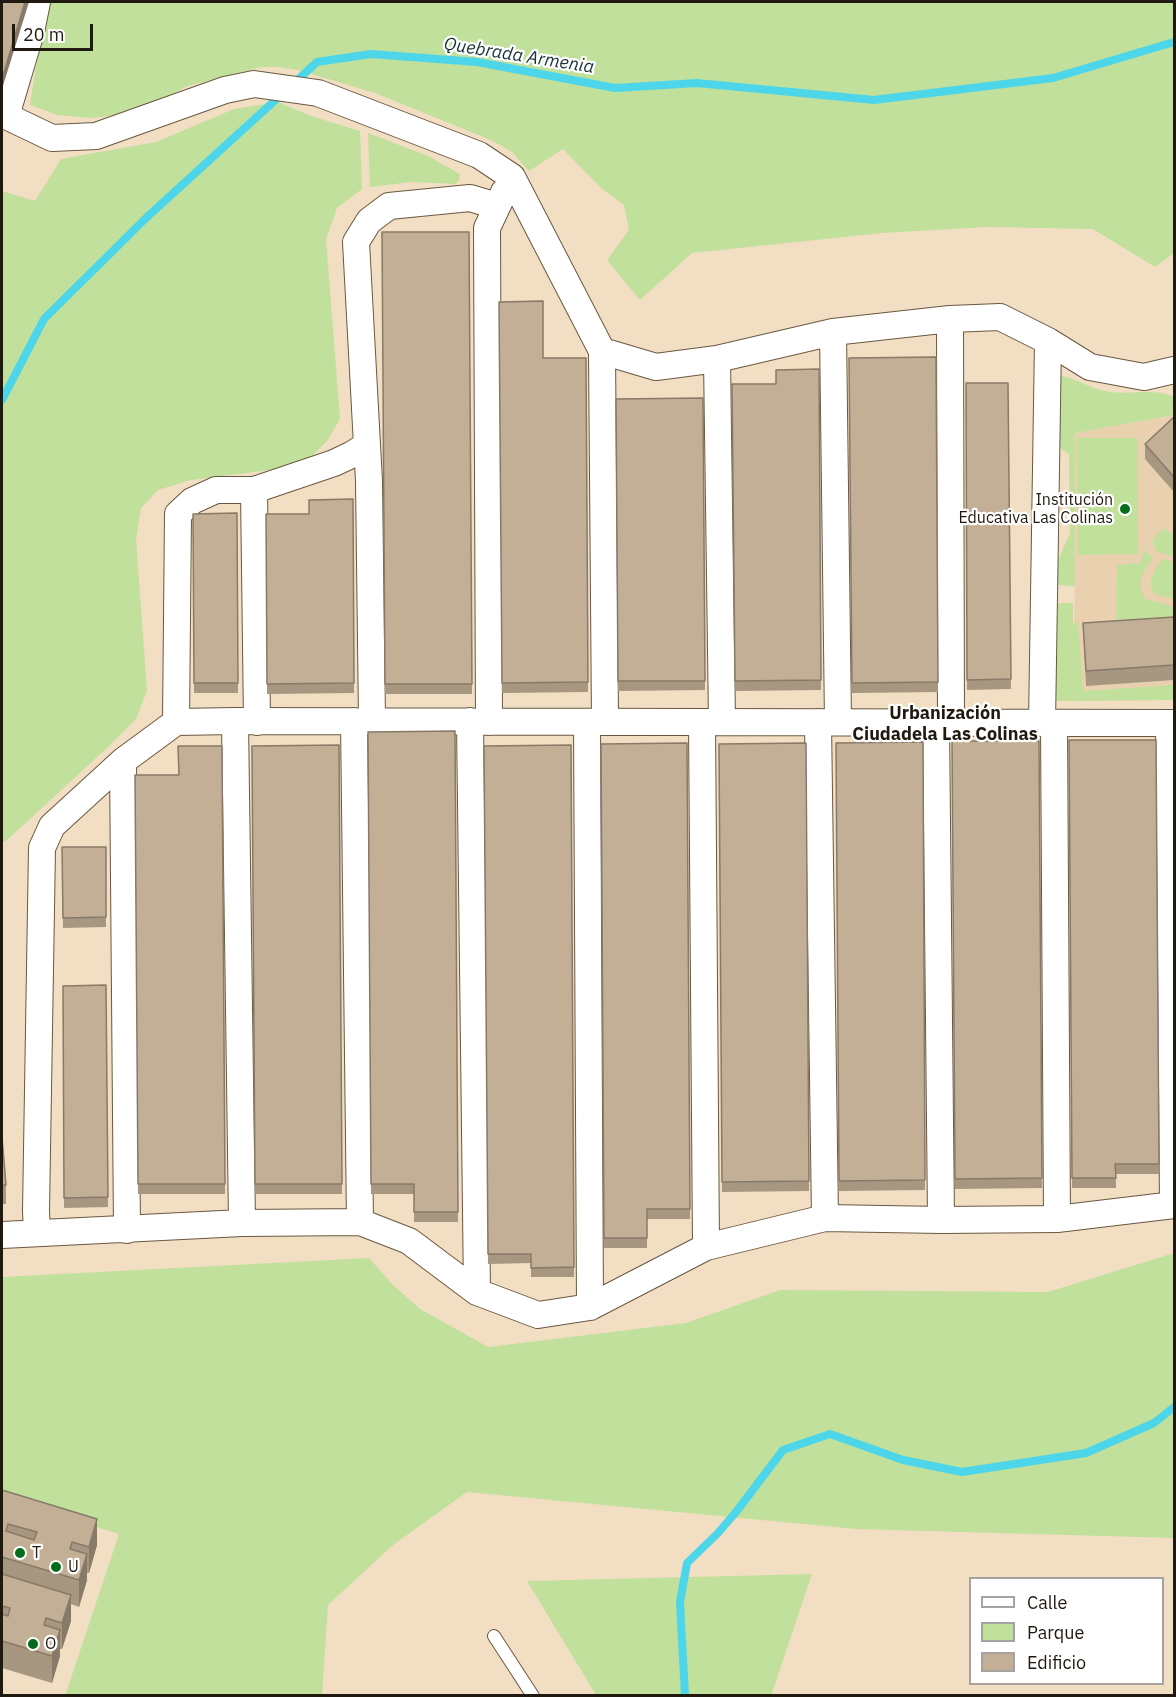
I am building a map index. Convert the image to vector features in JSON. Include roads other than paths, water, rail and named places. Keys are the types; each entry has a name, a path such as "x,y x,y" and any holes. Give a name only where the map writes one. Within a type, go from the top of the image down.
{"street":[{"path":"37,2 31,32 4,115 52,138 96,136 225,90 254,84 318,93 479,154 512,177 602,351 590,1307"},
{"path":"477,1293 479,722 487,228 512,177"},
{"path":"360,1222 363,721 369,481 356,242 369,221 389,206 470,198 497,206"},
{"path":"602,351 656,367 717,359 833,333 950,319 1000,317 1048,341 1090,367 1144,377 1174,370"},
{"path":"941,1220 944,723 950,319"},
{"path":"825,1218 833,333"},
{"path":"1048,341 1048,723 1057,1219"},
{"path":"706,1247 717,359"},
{"path":"176,722 178,514 192,501 216,490 254,490 334,463 366,445"},
{"path":"242,1223 246,722 254,490"},
{"path":"2,1235 242,1223 360,1222 410,1241 477,1293 538,1315 590,1307 706,1247 825,1218 1057,1219 1174,1205 1172,723 176,722 123,761 52,826 42,848 37,1233"},
{"path":"123,761 127,1230"}],"lane":[{"path":"494,1636 533,1695"}],"waterway":[{"name":"Quebrada Armenia","path":"292,85 317,62 371,54 477,62 615,88 697,83 874,100 1053,78 1174,42"},
{"name":"Quebrada Armenia","path":"2,400 44,319 147,217 282,94"},
{"path":"685,1696 680,1602 687,1563 736,1512 783,1450 830,1434 903,1460 962,1472 1086,1453 1154,1423 1174,1407"}],"place":[{"name":"Institución Educativa Las Colinas","path":"1125,509"},
{"name":"T","path":"20,1553"},
{"name":"U","path":"56,1567"},
{"name":"O","path":"33,1644"}],"district":[{"name":"Urbanización Ciudadela Las Colinas","path":"945,724"}]}
